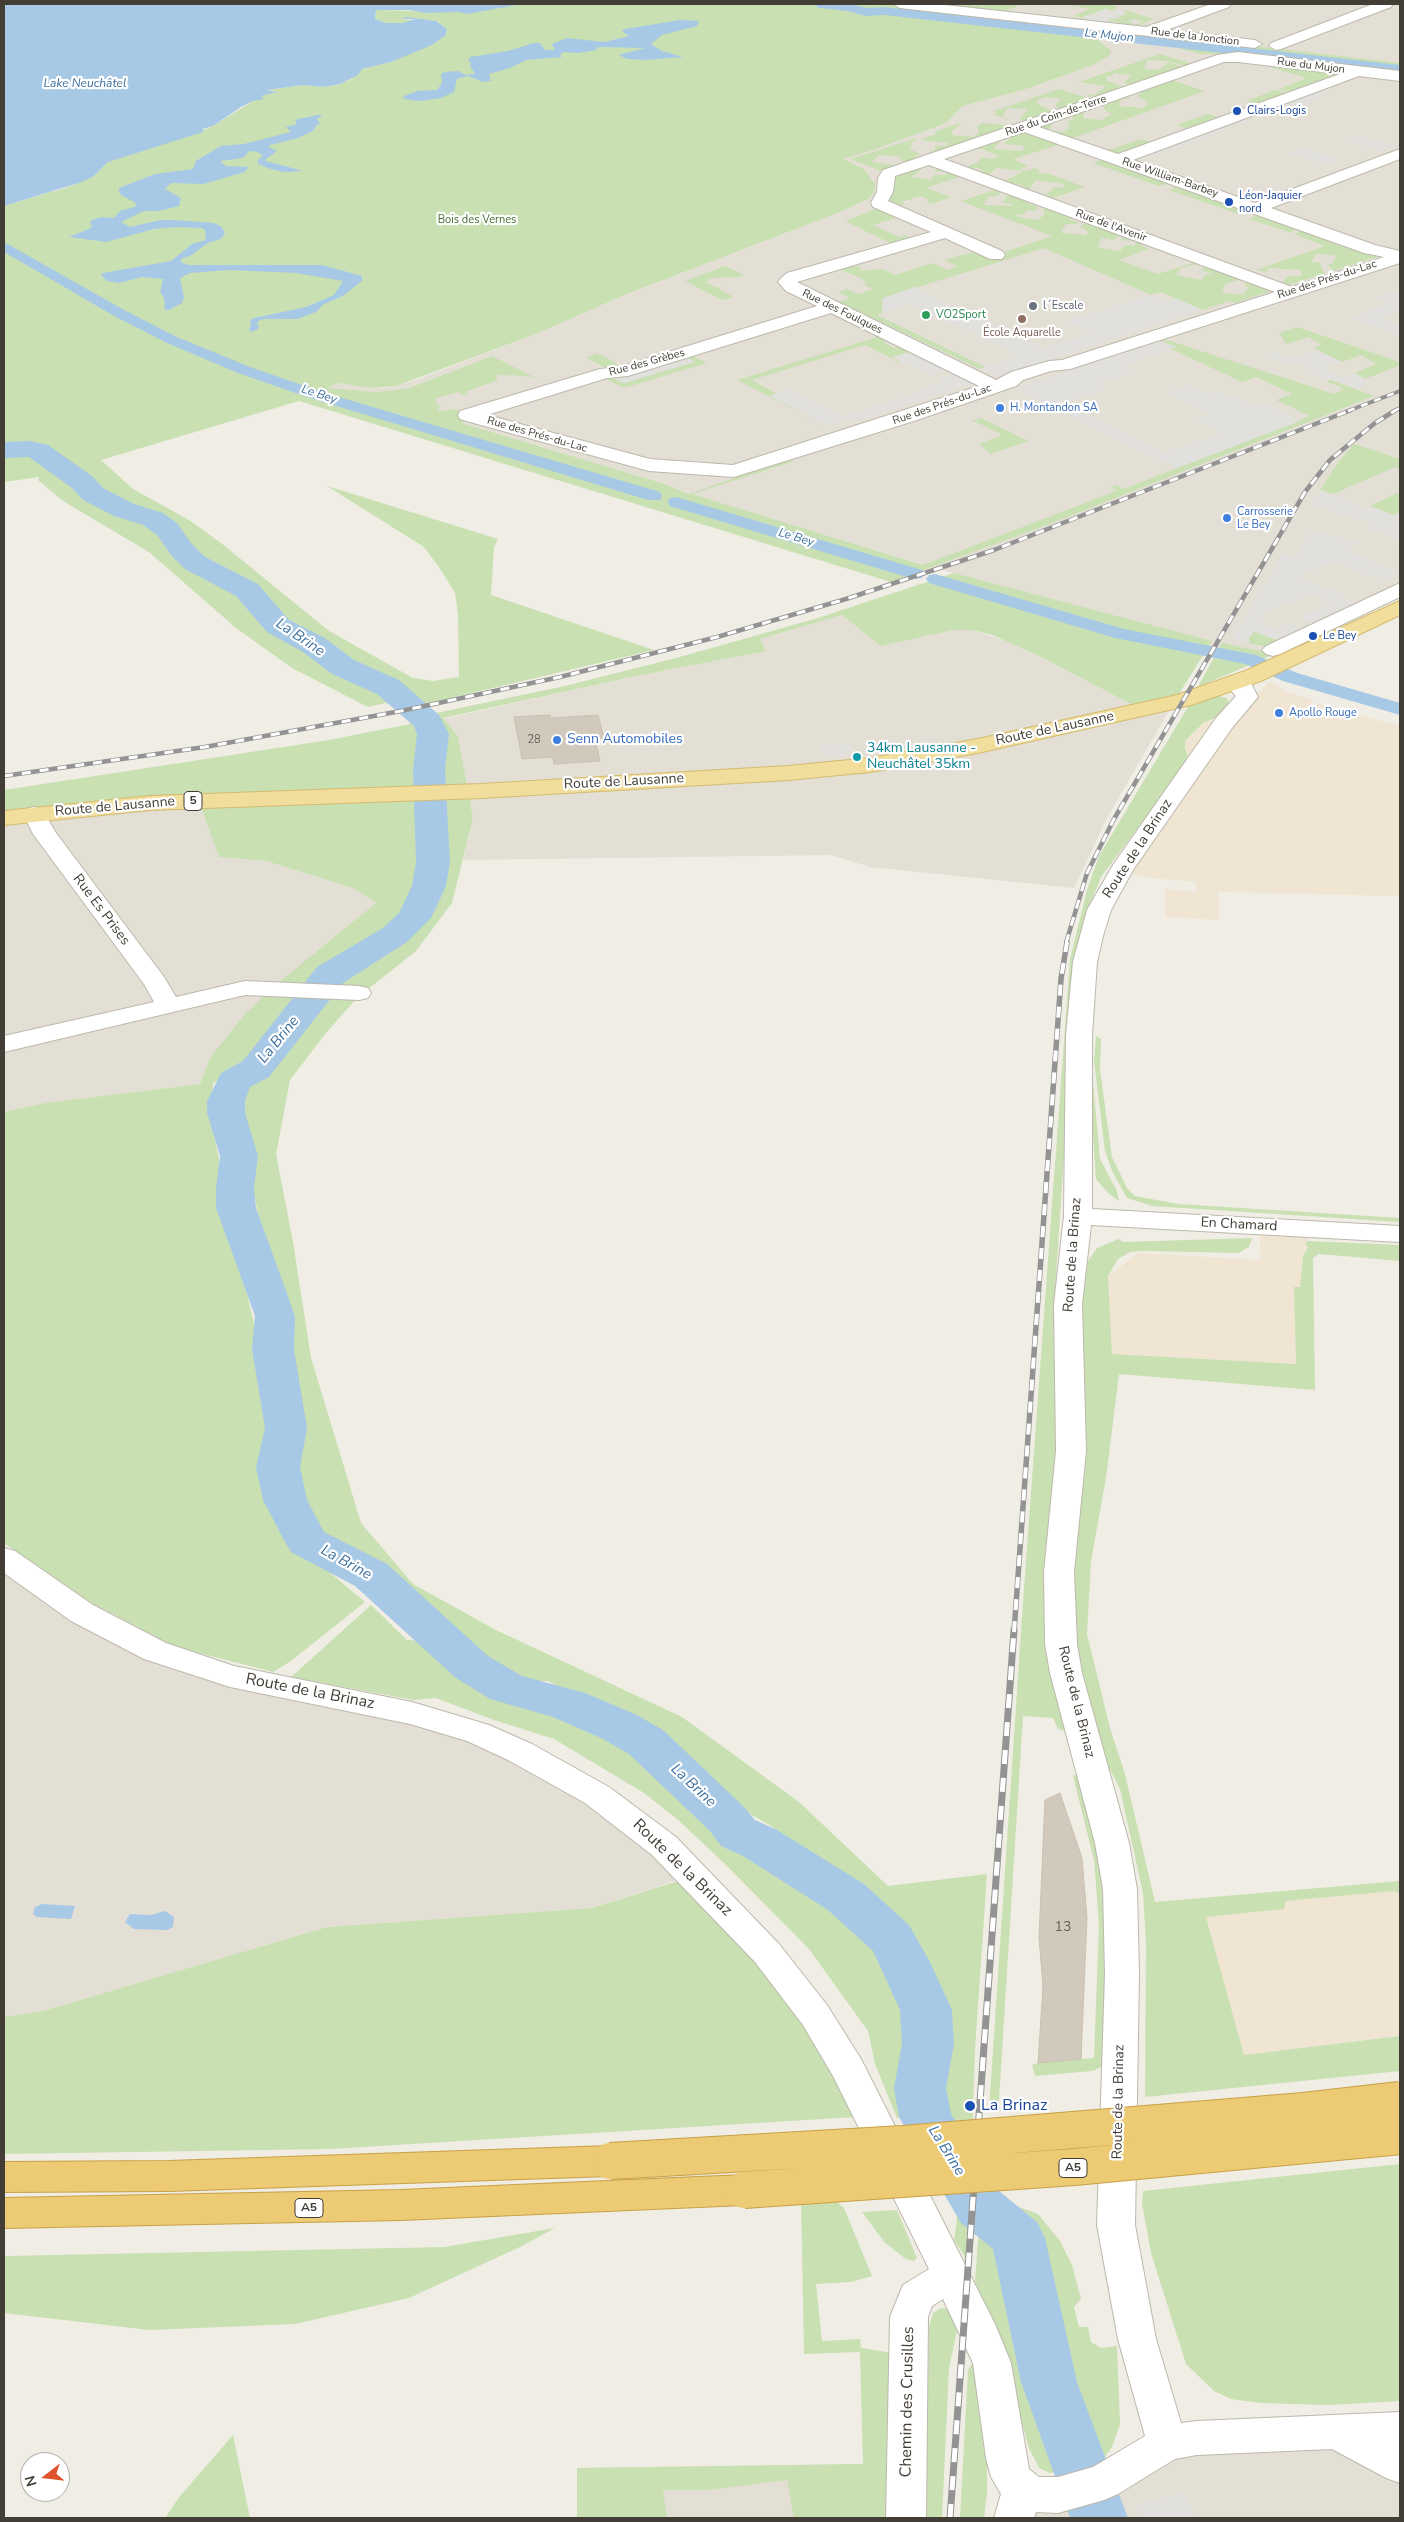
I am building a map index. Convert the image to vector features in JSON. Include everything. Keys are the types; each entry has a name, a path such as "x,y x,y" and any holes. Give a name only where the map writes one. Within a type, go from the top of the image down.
{"highway":[{"path":"4,2177 169,2176 610,2162 923,2143 1284,2113 1400,2100"},
{"name":"A5","path":"4,2213 182,2211 614,2197 1036,2170 1400,2136"}],"main road":[{"name":"5","path":"1244,679 1282,655 1400,608"},
{"name":"Route de Lausanne","path":"4,818 150,803 462,792 788,773 870,764 970,748 1146,709 1244,679"}],"street":[{"name":"Rue de la Jonction","path":"900,4 1387,59"},
{"path":"1148,32 1224,4"},
{"path":"1276,46 1386,4"},
{"name":"Rue du Mujon","path":"1222,58 1238,57 1400,76"},
{"name":"Rue du Coin-de-Terre","path":"946,233 883,204 886,178 889,173 932,160 1222,58"},
{"path":"1118,160 1360,71"},
{"name":"Rue William-Barbey","path":"1025,127 1370,249 1400,257"},
{"path":"1256,208 1400,154"},
{"name":"Rue de l'Avenir","path":"932,160 1291,292"},
{"path":"946,233 996,255"},
{"name":"Rue des Foulques","path":"946,233 793,277 787,282 792,287 995,387"},
{"name":"Rue des Prés-du-Lac","path":"469,417 649,465 734,471 907,417 1009,382 1017,376 1049,366 1064,365 1400,257"},
{"name":"Rue des Grèbes","path":"469,417 606,373 631,369 832,307"},
{"path":"1282,655 1400,588"},
{"name":"Route de la Brinaz","path":"1167,2444 1137,2339 1116,2225 1122,1974 1120,1890 1112,1843 1066,1673 1060,1634 1059,1572 1071,1450 1068,1304 1078,1216 1079,1035 1085,962 1100,910 1121,870 1224,723 1247,697 1243,688 1244,679"},
{"name":"Rue Es Prises","path":"34,814 45,834 155,982 169,1006"},
{"path":"4,1044 245,988 360,993"},
{"name":"En Chamard","path":"1078,1216 1400,1234"},
{"name":"Route de la Brinaz","path":"4,1558 82,1613 155,1651 230,1676 412,1713 478,1733 569,1779 632,1819 664,1846 740,1923 791,1983 815,2015 867,2104 951,2279 981,2336 992,2363 1006,2458 1011,2477 1031,2501"},
{"name":"Chemin des Crusilles","path":"906,2518 909,2317 917,2296 933,2284 951,2279"},
{"path":"1031,2501 1104,2482 1167,2444 1197,2438 1400,2429"},
{"path":"1337,2432 1400,2466"}],"shaded area":[{"path":"1022,4 1400,4 1400,595 1271,655 1250,659 1216,654 1205,651 1211,641 934,568 691,494 665,484 460,423 326,389 338,383 385,388 413,381 536,334 627,294 840,212 868,199 864,169 842,159 946,123 963,106 1030,88 1062,77 1072,32 985,22 1004,10"},
{"path":"1105,9 1112,11 1118,9 1128,14 1115,15 1121,17 1115,19 1106,18 1112,20 1104,24 1082,17 1091,14 1098,16 1100,15 1094,13"},
{"path":"1321,91 1332,94 1293,108 1283,104"},
{"path":"1244,117 1249,121 1149,159 1141,152"},
{"path":"1360,135 1394,146 1381,151 1343,139"},
{"path":"1301,146 1340,160 1324,164 1288,153"},
{"path":"915,287 1044,348 1091,333 1066,321 1151,295 1167,302 1177,299 1202,310 998,376 980,369 1017,355 910,304 882,313 883,298"},
{"path":"1389,290 1400,294 1400,310 1382,318 1400,325 1400,336 1351,318 1390,302 1377,297"},
{"path":"1161,341 1176,347 1123,366 1136,372 1099,384 1108,389 1065,403 1165,452 1221,433 1193,420 1208,414 1164,393 1190,384 1209,393 1218,390 1256,407 1264,404 1300,421 1177,468 1013,389"},
{"path":"1271,349 1291,358 1316,350 1342,362 1325,368 1345,377 1355,373 1365,379 1362,390 1306,372 1313,369 1290,361 1285,364 1265,358 1271,355"},
{"path":"913,351 951,369 929,376 892,357"},
{"path":"686,357 695,362 661,372 654,369 652,370 658,373 624,383 612,377"},
{"path":"956,372 978,382 854,422 853,417 827,426 770,396 790,389 843,417 922,391 920,390 942,382 936,379"},
{"path":"1320,490 1366,508 1370,506 1394,515 1400,512 1400,540 1368,529 1373,524 1311,505"},
{"path":"1311,530 1362,542 1346,550 1400,572 1387,579 1365,575 1332,562 1300,577 1347,596 1344,598 1356,604 1312,624 1299,618 1332,603 1312,594 1265,613 1262,619 1268,623 1265,625 1275,630 1291,622 1304,628 1278,640 1254,632 1249,637 1249,643 1232,639 1283,553 1296,555"},
{"path":"842,615 880,646 954,630 973,630 1017,645 1142,710 1174,702 1107,818 1074,888 870,867 831,855 463,860 473,818 458,736 443,719 637,676 766,651 759,639"},
{"path":"1270,681 1286,692 1314,700 1309,706 1314,707 1318,704 1400,726 1400,896 1218,892 1219,920 1165,917 1165,889 1196,892 1196,882 1152,878 1121,871 1194,767 1187,757 1185,742 1200,725 1207,721 1237,718"},
{"path":"849,742 855,753 823,757 819,747"},
{"path":"200,801 219,857 266,861 353,888 376,903 210,1058 200,1084 45,1103 4,1112 4,818 71,810"},
{"path":"1259,1227 1308,1229 1308,1241 1305,1243 1308,1247 1303,1256 1300,1288 1294,1288 1297,1364 1112,1354 1108,1276 1138,1253 1261,1260"},
{"path":"4,1558 155,1651 412,1713 546,1766 680,1879 592,1908 327,1927 43,2011 4,2017"},
{"path":"1395,1891 1400,1894 1400,2036 1244,2055 1206,1917 1284,1909 1286,1901"},
{"path":"1400,2434 1400,2518 1018,2518 1025,2495 1169,2447"},
{"path":"863,2464 876,2518 577,2518 577,2468"},
{"path":"1185,2491 1198,2518 1142,2518 1135,2506"}],"green space":[{"name":"Bois des Vernes","path":"522,4 1022,4 994,16 1185,40 1184,43 986,21 1020,27 1091,34 1111,51 1110,55 1093,65 1030,88 963,106 946,123 843,159 864,169 875,184 874,192 868,199 840,212 627,294 536,334 396,386 371,388 338,383 328,388 378,392 410,388 492,356 538,379 527,376 498,375 496,376 498,380 465,392 468,394 463,395 458,392 434,399 438,401 435,403 442,407 437,408 440,411 455,409 463,413 605,376 624,383 694,362 686,357 689,354 707,363 624,388 606,379 461,423 665,484 689,494 785,460 795,461 692,494 923,565 1119,490 1109,488 1117,485 1124,489 1310,416 1276,400 1292,394 1256,377 1242,382 1171,349 1175,347 1161,341 1167,340 1334,394 1343,390 1340,388 1342,387 1327,382 1331,380 1374,396 1042,527 891,582 299,401 101,460 133,489 189,520 221,543 329,631 413,678 433,681 459,677 458,615 455,593 424,547 327,486 498,539 494,548 491,595 654,650 425,704 436,713 565,686 676,658 818,618 954,573 1212,641 1174,702 1142,710 1037,655 992,635 973,630 954,630 880,646 842,615 760,639 766,651 637,676 443,718 458,736 473,818 452,903 416,951 358,997 326,1033 290,1080 276,1154 293,1242 311,1358 361,1523 413,1584 496,1630 682,1717 799,1802 888,1886 987,1874 975,2050 972,2140 942,2142 931,2110 939,2019 919,1971 886,1924 771,1826 722,1798 664,1744 548,1681 519,1681 476,1658 376,1568 334,1549 308,1534 286,1491 285,1464 297,1427 274,1280 253,1191 247,1147 236,1119 251,1080 221,1078 213,1083 211,1120 244,1281 280,1436 271,1460 269,1475 290,1539 365,1602 291,1661 273,1672 176,1647 90,1602 4,1543 4,1112 45,1103 200,1084 210,1058 245,1014 272,988 376,903 353,888 266,861 219,857 199,801 71,810 4,818 4,790 329,740 410,724 409,719 398,708 386,703 368,707 292,668 236,628 149,552 63,501 38,480 39,477 4,482 4,206 68,187 94,176 108,162 178,138 188,137 213,126 261,96 276,91 267,90 303,85 323,87 340,84 351,79 362,69 391,62 446,35 447,29 436,21 407,17 401,19 415,20 403,23 386,23 375,19 376,10 464,12"},
{"path":"1111,4 1118,8 1112,11 1105,9 1083,17 1090,20 1073,16 1090,9 1071,5"},
{"path":"1125,10 1153,19 1137,26 1134,25 1143,21 1134,19 1128,21 1133,24 1129,25 1114,21 1105,25 1095,23 1104,23 1108,17 1120,18 1114,15 1123,16"},
{"path":"1195,39 1400,63 1400,67 1187,43"},
{"path":"1185,46 1400,70 1400,74 1230,54 1201,54 1181,49"},
{"path":"1160,54 1195,65 1188,67 1168,61 1147,60 1144,69 1159,70 1168,62 1186,68 1166,75 1159,73 1156,75 1161,76 1135,85 1124,83 1131,75 1114,73 1112,76 1107,76 1106,80 1127,89 1102,97 1095,95 1088,97 1087,94 1094,95 1106,86 1079,82"},
{"path":"1250,61 1332,71 1336,75 1291,93 1279,89 1307,78"},
{"path":"1169,79 1205,91 1067,140 1039,130 1038,126 1058,120 1053,122 1049,131 1065,132 1071,125 1067,125 1070,120 1074,118 1066,115 1083,111 1083,118 1101,120 1112,114 1106,111 1102,104 1123,95 1130,99 1122,99 1118,106 1144,108 1148,102 1137,96 1142,93 1135,91 1144,88 1153,90 1146,87"},
{"path":"1059,89 1093,100 1064,111 1055,106 1061,99 1045,97 1038,100 1037,104 1057,113 1032,122 1019,119 1028,109 1007,108 1003,116 1010,120 993,114 996,113 994,111"},
{"path":"1275,90 1288,93 1258,104 1246,101"},
{"path":"1208,114 1221,118 1191,130 1177,125"},
{"path":"963,122 953,130 951,135 973,137 979,132 977,126 983,123 1013,126 933,153 929,150 934,151 936,145 946,146 949,143 920,140 936,134 934,132"},
{"path":"1024,131 1061,144 1013,159 1028,166 1020,169 1026,171 1035,168 1041,171 1037,172 1042,174 1047,173 1085,187 1047,200 1043,198 1054,187 1062,188 1065,184 1036,180 1029,189 1023,191 1018,189 1024,186 1016,183 1008,185 1001,183 1024,171 996,168 986,177 977,174 984,171 977,168 967,170 970,165 978,162 981,157 991,159 1000,156 976,147 1002,139 994,149 1022,151 1025,146 1004,144 1011,137"},
{"path":"914,139 918,140 910,143 912,146 909,149 921,154 915,156 919,160 913,163 902,161 900,159 902,157 879,155 872,162 903,166 884,172 850,159"},
{"path":"1141,139 1154,143 1128,154 1103,152"},
{"path":"1102,159 1170,183 1159,186 1093,163"},
{"path":"927,165 911,177 931,180 934,175 947,175 945,172 933,171 940,166 965,175 926,188 952,197 930,204 926,202 929,200 921,196 901,202 905,204 894,207 884,201 890,176"},
{"path":"1177,186 1249,211 1238,214 1169,190"},
{"path":"1000,188 1003,190 997,196 989,196 983,205 1012,206 1012,204 1002,203 1010,192 1034,200 1027,203 1038,207 1036,211 1027,210 1024,214 1015,215 1018,217 1039,220 1046,212 1041,211 1051,206 1078,216 1068,220 1078,222 1077,224 1066,224 1061,233 1087,235 1087,231 1080,226 1091,221 1123,233 1114,240 1102,238 1097,247 1120,251 1125,245 1134,246 1137,241 1120,240 1126,236 1148,242 1140,245 1149,249 1119,260 1158,274 1199,261 1199,264 1180,268 1176,275 1202,280 1205,275 1213,274 1200,270 1206,266 1245,278 1225,284 1222,292 1225,293 1243,295 1249,287 1244,286 1249,280 1277,289 1234,303 1229,301 1202,310 1161,292 1151,295 1044,248 883,298 882,313 877,315 985,367 980,369 839,302 850,298 838,292 847,289 858,294 873,289 863,284 867,283 861,278 839,269 845,265 850,267 857,266 862,268 859,269 862,271 883,269 895,275 933,263 948,270 957,266 944,260 973,252 987,258 1052,236 961,201"},
{"path":"881,207 901,216 873,225 899,237 906,235 910,237 890,243 845,221"},
{"path":"1258,215 1299,229 1289,232 1249,219"},
{"path":"1304,230 1375,254 1377,257 1332,271 1328,264 1332,264 1336,256 1317,253 1311,262 1320,263 1323,272 1326,273 1285,286 1282,285 1285,279 1289,276 1299,276 1302,274 1301,270 1269,268 1267,272 1256,270 1325,246 1294,234"},
{"path":"725,266 744,275 734,279 737,277 713,278 706,282 717,288 722,286 719,288 721,290 734,297 722,300 685,281"},
{"path":"1297,327 1397,361 1400,365 1365,379 1355,373 1376,364 1361,355 1342,362 1313,348 1322,345 1308,337 1286,344 1279,333"},
{"path":"884,335 892,339 883,342 894,348 904,345 923,354 893,358 901,362 899,362 865,345 752,380 777,394 771,396 833,429 737,380"},
{"path":"597,353 619,366 608,369 587,358"},
{"path":"981,418 1028,441 991,454 979,444 1001,436 1001,434 976,422 970,422"},
{"path":"1354,444 1400,459 1400,469 1395,467 1333,494 1320,490 1337,464"},
{"path":"1400,492 1400,512 1394,515 1370,506"},
{"path":"1254,631 1278,640 1281,639 1268,647 1249,643 1249,637"},
{"path":"1222,643 1273,655 1258,661 1217,651"},
{"path":"1215,655 1245,659 1254,663 1198,687"},
{"path":"1217,696 1227,698 1229,705 1223,715 1203,723 1185,741 1189,760 1101,877 1089,907 1078,948 1055,1290 1060,1397 1067,1731 1058,1729 1053,1718 1023,1716 999,2100 998,2108 989,2109 1023,1602 1070,959 1087,890 1099,856 1189,705"},
{"path":"1096,1036 1101,1039 1100,1070 1112,1157 1127,1188 1135,1196 1178,1204 1400,1218 1400,1222 1152,1206 1127,1198 1112,1171 1105,1151 1094,1061"},
{"path":"1091,1060 1100,1159 1117,1191 1119,1201 1108,1193 1096,1179 1090,1092"},
{"path":"1252,1238 1249,1247 1238,1253 1143,1251 1130,1252 1118,1259 1108,1276 1112,1354 1296,1364 1294,1287 1300,1287 1303,1256 1308,1247 1305,1243 1308,1241 1400,1245 1400,1261 1319,1254 1313,1258 1315,1390 1119,1374 1106,1478 1091,1561 1087,1634 1110,1728 1125,1774 1155,1902 1400,1881 1400,1894 1395,1891 1286,1901 1284,1909 1206,1917 1244,2055 1400,2036 1400,2071 1145,2097 1146,1944 1143,1893 1120,1789 1089,1723 1069,1597 1082,1429 1083,1278 1088,1261 1097,1248 1119,1239 1123,1242"},
{"path":"371,1605 407,1640 427,1641 453,1666 509,1694 582,1718 648,1751 744,1843 790,1874 829,1904 866,1939 904,1999 915,2114 897,2118 875,2064 868,2031 809,1949 724,1863 677,1819 644,1793 554,1739 491,1719 436,1698 413,1700 291,1677"},
{"path":"1081,1773 1103,1861 1110,1930 1103,2060 1101,2067 1092,2071 1035,2076 1032,2065 1038,2063 1094,2058 1099,1924 1094,1860 1073,1776"},
{"path":"681,1880 755,1961 803,2025 856,2117 330,2149 4,2154 4,2017 43,2011 327,1927 592,1908"},
{"path":"1400,2164 1400,2401 1328,2405 1261,2403 1231,2399 1214,2391 1186,2364 1151,2253 1142,2204 1143,2191"},
{"path":"801,2198 832,2198 844,2208 872,2276 851,2282 816,2284 822,2341 860,2339 861,2348 893,2353 894,2518 794,2518 787,2480 707,2490 663,2490 667,2518 577,2518 577,2468 863,2464 860,2352 804,2354"},
{"path":"1005,2202 1038,2214 1060,2241 1072,2265 1081,2299 1074,2307 1079,2327 1088,2327 1091,2342 1101,2348 1117,2346 1120,2424 1112,2447 1102,2461 1050,2473 1039,2468 1029,2448 998,2339 975,2281 980,2213 1013,2241 1047,2372 1022,2237 982,2203"},
{"path":"970,2204 967,2260 954,2240 959,2205"},
{"path":"897,2210 917,2258 914,2261 906,2259 885,2243 862,2212"},
{"path":"555,2228 522,2246 409,2298 295,2324 149,2330 4,2313 4,2256 444,2247"},
{"path":"941,2308 954,2309 959,2321 949,2368 942,2518 926,2518 929,2327 933,2313"},
{"path":"974,2361 987,2457 987,2493 984,2518 960,2518 968,2370"},
{"path":"233,2435 250,2518 165,2518 180,2496"}],"water":[{"name":"Lake Neuchâtel","path":"4,4 522,4 467,14 458,12 426,13 410,10 376,10 375,19 386,23 403,23 415,19 401,19 407,17 436,21 447,29 446,35 432,45 391,62 362,69 358,75 340,84 323,87 303,85 267,90 277,92 261,96 264,99 253,101 241,107 213,126 203,129 203,132 108,162 94,176 82,182 4,206"},
{"path":"680,20 699,21 697,26 662,35 651,44 662,51 683,57 646,60 627,59 619,55 645,48 598,47 596,50 578,53 563,52 560,55 562,57 526,60 510,68 489,74 491,81 483,82 468,76 457,79 454,92 441,98 419,101 403,99 404,96 418,91 437,90 442,83 441,74 445,72 458,71 465,75 475,74 468,60 470,57 508,51 534,43 540,43 545,50 555,50 552,44 567,38 604,42 629,36 622,31 625,29"},
{"path":"323,114 317,119 320,123 313,131 298,138 270,145 269,147 277,151 266,161 303,171 284,172 271,169 258,164 258,160 263,155 249,151 243,158 220,161 226,166 249,167 244,172 204,184 171,183 165,189 181,198 179,206 159,211 144,211 121,222 130,227 161,220 175,220 214,223 222,227 225,233 221,239 208,243 190,256 181,259 181,262 188,265 322,265 362,276 362,281 343,296 324,304 316,312 297,319 263,319 257,322 259,328 256,330 251,332 249,328 251,326 250,320 254,318 306,307 334,295 343,281 296,273 229,270 190,273 180,278 184,298 182,303 169,310 165,310 164,298 160,292 163,279 142,277 119,283 107,281 101,275 103,273 171,261 192,244 206,240 205,230 202,228 175,227 154,229 106,242 69,237 91,228 90,222 92,220 102,217 114,218 120,211 137,206 134,202 121,195 118,189 124,186 155,174 193,169 196,161 221,146 244,144 291,132 286,127 297,124 295,121 298,119"},
{"path":"42,1904 75,1906 71,1919 37,1917 33,1914 35,1907"},
{"path":"165,1911 174,1917 173,1927 167,1930 134,1929 125,1922 130,1914 151,1915"}],"building":[{"name":"Senn Automobiles","path":"550,715 551,718 598,715 604,738 595,739 600,761 554,764 553,757 522,759 514,717"},
{"path":"1060,1793 1082,1858 1087,1918 1081,2059 1038,2063 1043,1987 1039,1937 1045,1800"}],"waterway":[{"name":"Le Mujon","path":"819,4 849,7 865,12 885,11 1400,69"},
{"name":"Le Bey","path":"4,246 121,314 172,340 244,370 316,395 654,496"},
{"name":"La Brine","path":"4,450 30,449 38,451 82,482 93,494 124,510 153,519 167,529 181,549 195,563 247,590 278,626 314,645 343,667 388,687 428,722 433,734 429,770 433,862 429,886 414,918 395,935 330,975 256,1069 234,1081 226,1101 226,1113 239,1156 235,1189 236,1208 262,1275 267,1299 275,1316 273,1349 286,1428 278,1467 285,1500 307,1542 371,1575 472,1667 506,1688 568,1705 620,1727 646,1742 666,1759 695,1791 727,1819 738,1833 760,1843 846,1897 891,1938 904,1960 926,2010 928,2044 920,2088 925,2117 980,2207 1018,2238 1049,2382 1099,2518"},
{"name":"Le Bey","path":"676,502 916,574"},
{"name":"Le Bey","path":"935,579 1121,634 1250,659 1290,677 1400,709"}],"railway":[{"path":"1348,411 1400,391"},
{"path":"1396,410 1400,408"},
{"path":"4,776 205,747 401,711 560,677 717,637 846,599 994,550 1351,410"},
{"path":"1066,943 1087,873 1114,819 1305,492 1330,460 1375,423 1396,410"},
{"path":"1014,1632 1061,979 1067,942"},
{"path":"950,2518 1014,1630"}],"place":[{"name":"Clairs-Logis","path":"1237,111"},
{"name":"Léon-Jaquier nord","path":"1229,202"},
{"name":"l´Escale","path":"1033,306"},
{"name":"VO2Sport","path":"926,315"},
{"name":"École Aquarelle","path":"1022,319"},
{"name":"H. Montandon SA","path":"1000,408"},
{"name":"Carrosserie Le Bey","path":"1227,518"},
{"name":"Le Bey","path":"1313,636"},
{"name":"Apollo Rouge","path":"1279,713"},
{"name":"Senn Automobiles","path":"557,740"},
{"name":"34km Lausanne - Neuchâtel 35km","path":"857,757"},
{"name":"La Brinaz","path":"970,2106"}]}
